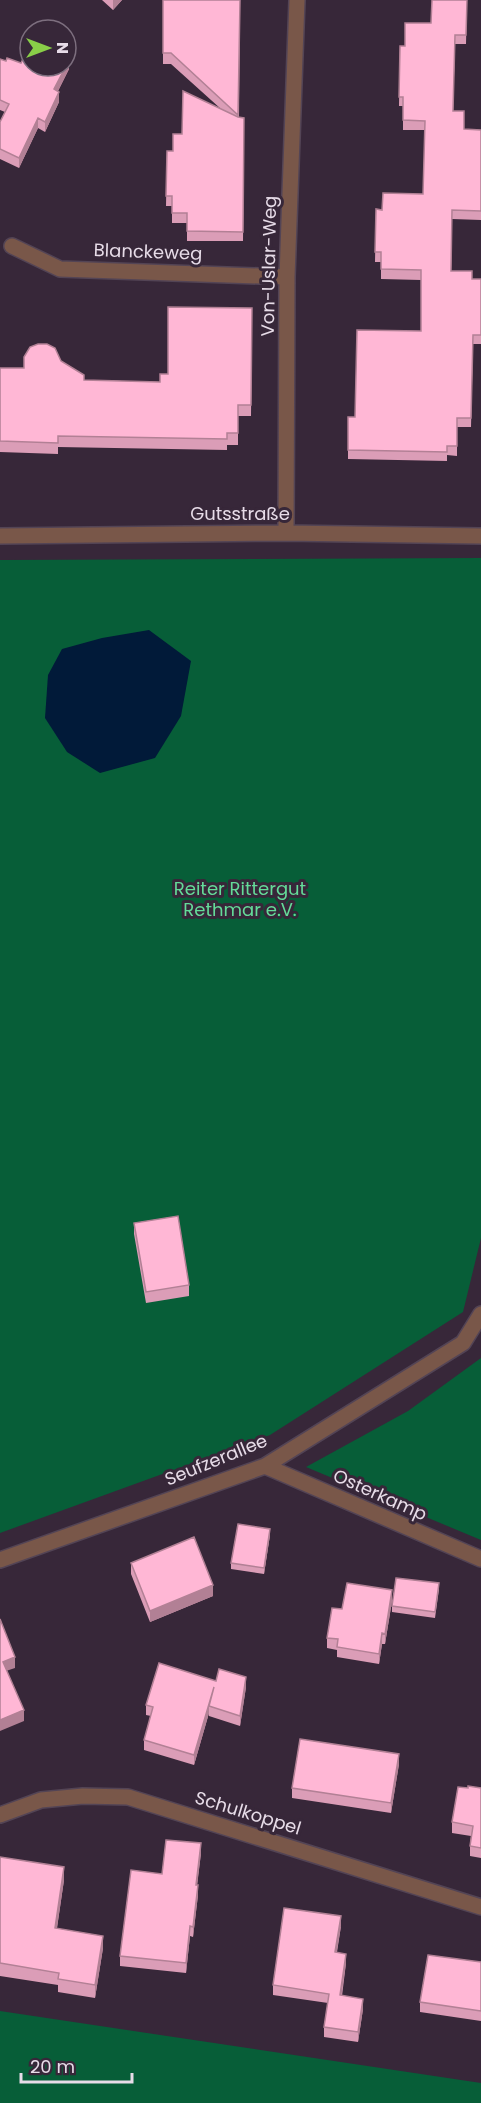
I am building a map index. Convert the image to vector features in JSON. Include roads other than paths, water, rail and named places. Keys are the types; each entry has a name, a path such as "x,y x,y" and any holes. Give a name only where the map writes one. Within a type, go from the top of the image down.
{"street":[{"name":"Von-Uslar-Weg","path":"286,533 286,277 297,0"},
{"name":"Blanckeweg","path":"12,246 60,269 286,277"},
{"name":"Gutsstraße","path":"0,536 286,533 481,536"},
{"name":"Seufzerallee","path":"0,1560 265,1466 463,1343 481,1314"},
{"name":"Osterkamp","path":"265,1466 481,1559"},
{"name":"Schulkoppel","path":"0,1815 42,1800 83,1796 128,1797 481,1907"}],"water":[{"path":"149,630 191,661 181,716 155,758 100,773 67,752 45,718 48,675 62,649 102,638"}],"park label":[{"name":"Reiter Rittergut Rethmar e.V.","path":"240,899"}]}
